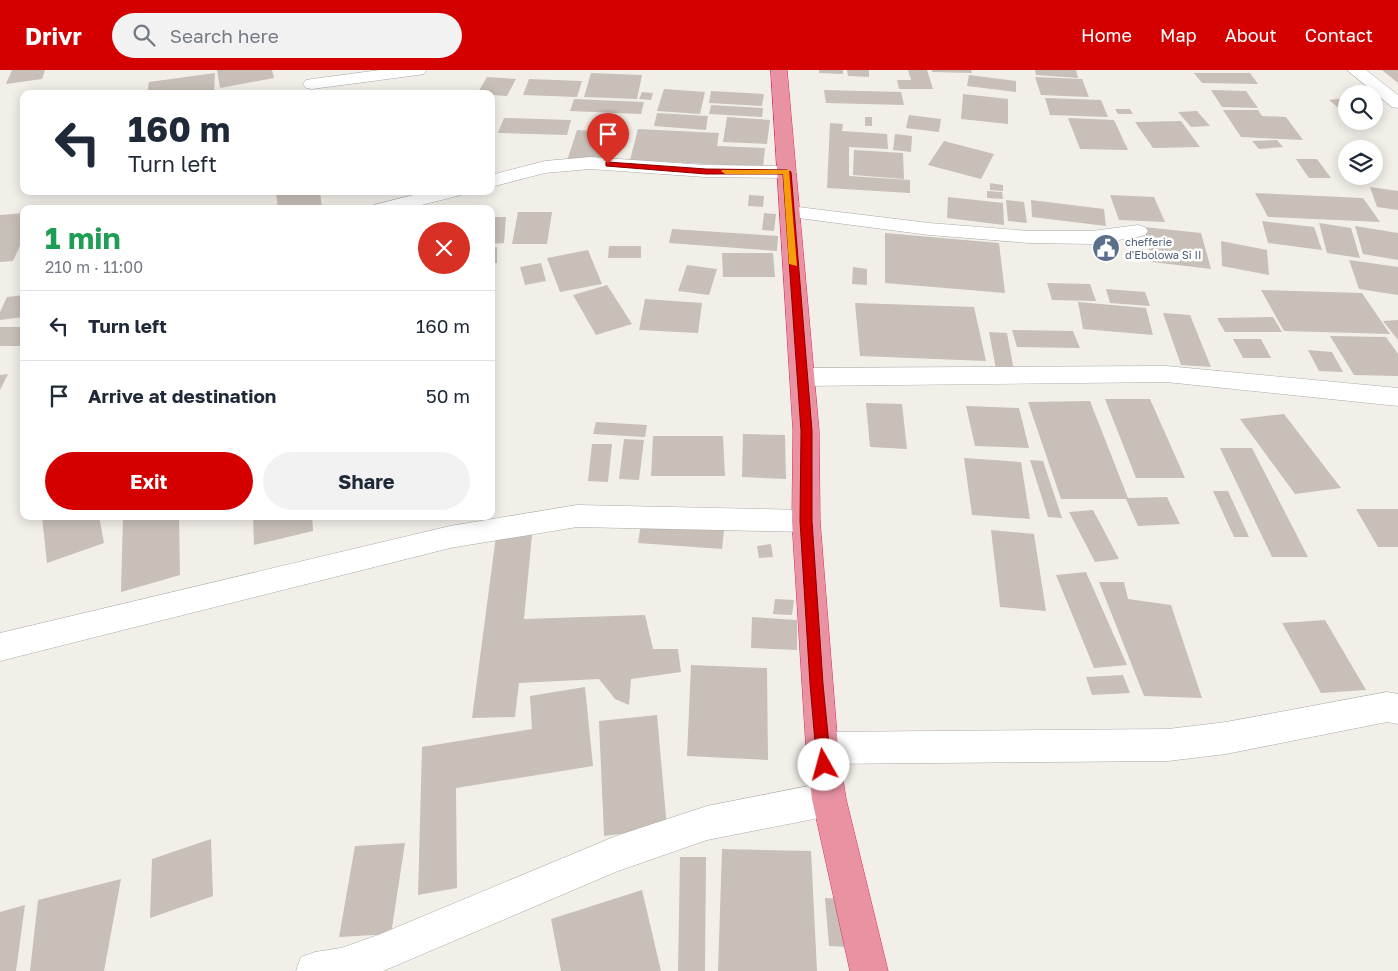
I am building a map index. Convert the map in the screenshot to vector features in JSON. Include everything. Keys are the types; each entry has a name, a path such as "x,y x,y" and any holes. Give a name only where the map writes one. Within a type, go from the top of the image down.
{"highway":[{"path":"779,70 806,431 806,521 822,748 829,799 869,971"}],"street":[{"path":"312,84 418,70"},
{"path":"1355,70 1398,103"},
{"path":"495,179 545,167 590,163 706,171 787,172"},
{"path":"397,205 438,195"},
{"path":"790,212 960,233 1041,238 1110,238 1138,231"},
{"path":"802,376 1166,374 1398,397"},
{"path":"0,648 440,540 493,522 577,516 806,521"},
{"path":"822,748 1168,745 1394,712"},
{"path":"315,971 341,967 378,954 616,854 707,823 829,799"}],"building":[{"path":"12,70 45,70 42,79 6,84"},
{"path":"217,70 272,70 274,78 220,88"},
{"path":"819,70 843,70 843,74 819,73"},
{"path":"847,70 869,70 869,77 848,76"},
{"path":"908,70 927,70 933,89 899,89 897,80 911,80"},
{"path":"932,70 971,70 972,73 932,72"},
{"path":"1035,70 1076,70 1078,78 1036,75"},
{"path":"1382,70 1398,70 1398,83"},
{"path":"215,73 214,90 148,90 149,82"},
{"path":"591,73 642,75 637,99 584,97"},
{"path":"1194,73 1250,73 1258,84 1202,83"},
{"path":"969,75 1016,81 1016,92 967,86"},
{"path":"487,77 516,79 507,96 495,95 495,90 479,90"},
{"path":"1035,77 1082,79 1089,97 1041,95"},
{"path":"529,79 582,81 577,97 523,95"},
{"path":"664,89 705,92 700,114 657,111"},
{"path":"824,90 901,92 904,105 826,103"},
{"path":"1211,90 1246,91 1258,108 1222,107"},
{"path":"711,91 764,94 762,106 709,103"},
{"path":"642,92 653,93 651,100 639,99"},
{"path":"963,94 1008,99 1008,124 961,119"},
{"path":"1045,98 1101,100 1108,117 1050,115"},
{"path":"574,99 644,102 641,114 570,111"},
{"path":"1338,99 1338,107 1329,100"},
{"path":"711,105 763,108 762,117 709,114"},
{"path":"1115,109 1130,109 1133,114 1118,114"},
{"path":"1223,110 1258,110 1262,116 1286,117 1303,140 1241,137"},
{"path":"1197,111 1210,126 1191,127 1178,112"},
{"path":"657,113 708,116 706,130 654,126"},
{"path":"909,115 941,119 939,132 906,128"},
{"path":"727,117 770,120 767,144 723,142"},
{"path":"865,117 872,117 872,126 865,126"},
{"path":"504,118 571,120 567,135 498,133"},
{"path":"1068,118 1114,120 1128,150 1080,149"},
{"path":"1181,121 1200,147 1153,148 1135,122"},
{"path":"830,123 843,124 842,131 887,134 888,149 849,147 849,176 910,180 910,193 827,188"},
{"path":"638,129 719,133 717,146 765,148 763,167 630,160"},
{"path":"577,130 612,132 602,169 565,167"},
{"path":"895,134 912,136 911,152 893,150"},
{"path":"1277,140 1283,147 1259,149 1252,141"},
{"path":"944,141 994,154 981,179 928,165"},
{"path":"854,150 903,153 904,179 853,175"},
{"path":"1296,159 1317,159 1331,178 1309,178"},
{"path":"990,183 1003,185 1003,191 990,190"},
{"path":"1370,187 1398,191 1398,210 1377,207"},
{"path":"987,191 1002,192 1003,199 987,198"},
{"path":"1255,193 1363,198 1380,222 1268,217"},
{"path":"276,195 320,195 322,205 278,205"},
{"path":"749,195 764,196 763,207 748,206"},
{"path":"1110,195 1154,197 1165,222 1119,220"},
{"path":"948,197 1003,203 1004,225 947,218"},
{"path":"1006,200 1024,202 1027,223 1008,221"},
{"path":"1031,200 1104,209 1106,226 1032,217"},
{"path":"518,212 552,212 547,244 512,244"},
{"path":"20,213 20,246 13,261 0,262 0,215"},
{"path":"764,213 776,214 774,231 762,230"},
{"path":"495,217 506,217 504,243 495,244"},
{"path":"1262,221 1314,227 1322,250 1268,243"},
{"path":"1319,223 1351,228 1360,258 1327,253"},
{"path":"1355,226 1398,233 1398,260 1363,254"},
{"path":"1144,227 1201,233 1211,269 1152,262"},
{"path":"672,229 778,236 777,251 669,243"},
{"path":"885,233 999,243 1005,293 885,283"},
{"path":"1221,241 1267,250 1269,275 1222,266"},
{"path":"609,246 641,246 641,258 608,258"},
{"path":"495,247 497,247 497,263 495,263"},
{"path":"588,250 602,284 560,292 547,258"},
{"path":"722,253 773,253 775,277 723,277"},
{"path":"1349,260 1398,267 1398,295 1359,289"},
{"path":"541,263 546,281 525,285 520,267"},
{"path":"687,265 717,269 709,295 678,291"},
{"path":"853,267 867,269 867,285 852,284"},
{"path":"1047,283 1090,284 1096,301 1052,300"},
{"path":"607,285 632,324 596,335 573,295"},
{"path":"1106,289 1145,292 1150,306 1110,303"},
{"path":"1261,290 1362,293 1390,334 1284,331"},
{"path":"20,295 20,318 0,320 0,312 7,297"},
{"path":"645,299 702,303 698,333 639,330"},
{"path":"1078,302 1146,308 1153,335 1083,329"},
{"path":"855,303 974,307 986,361 860,356"},
{"path":"1163,313 1190,315 1211,367 1181,365"},
{"path":"1273,317 1282,332 1225,332 1217,318"},
{"path":"1398,320 1398,340 1383,321"},
{"path":"0,327 20,327 20,346 0,346"},
{"path":"1012,330 1073,331 1080,348 1017,347"},
{"path":"989,332 1007,333 1014,371 996,369"},
{"path":"1330,336 1386,337 1398,354 1398,376 1354,375"},
{"path":"1233,339 1261,339 1271,358 1243,358"},
{"path":"1308,350 1332,352 1343,372 1319,371"},
{"path":"8,374 0,390 0,375"},
{"path":"1105,399 1150,399 1185,478 1136,478"},
{"path":"1090,401 1128,498 1167,497 1180,524 1138,526 1126,499 1061,499 1028,402"},
{"path":"866,403 902,404 907,449 870,447"},
{"path":"966,406 1019,408 1029,448 975,446"},
{"path":"1284,414 1341,488 1295,494 1240,419"},
{"path":"596,422 647,425 645,437 593,434"},
{"path":"743,434 785,435 786,479 742,477"},
{"path":"653,436 723,436 725,476 651,476"},
{"path":"624,439 644,440 639,480 619,479"},
{"path":"592,444 612,444 608,482 588,481"},
{"path":"1220,448 1252,448 1308,557 1272,557"},
{"path":"964,458 1021,462 1030,519 972,515"},
{"path":"1030,460 1043,461 1062,518 1048,517"},
{"path":"1213,491 1228,491 1249,537 1234,537"},
{"path":"1356,509 1398,509 1398,547 1378,547"},
{"path":"1093,510 1119,559 1095,562 1069,512"},
{"path":"42,520 100,520 104,543 47,563"},
{"path":"123,520 179,520 180,575 121,592"},
{"path":"253,520 312,520 313,531 254,545"},
{"path":"641,524 724,530 722,549 638,543"},
{"path":"991,530 1034,534 1046,611 1000,607"},
{"path":"532,535 524,619 645,615 653,649 678,649 681,672 631,679 629,705 615,699 599,679 519,683 515,717 472,718 496,536"},
{"path":"771,544 773,557 759,558 757,546"},
{"path":"1086,572 1127,665 1094,668 1056,575"},
{"path":"1099,582 1124,582 1128,599 1171,605 1202,698 1144,696"},
{"path":"775,599 794,600 792,615 773,614"},
{"path":"752,617 797,620 797,650 751,648"},
{"path":"1325,620 1366,690 1321,693 1282,623"},
{"path":"691,665 767,668 768,760 687,756"},
{"path":"1123,675 1130,693 1092,695 1086,677"},
{"path":"585,687 593,766 456,788 457,888 418,895 422,747 532,729 530,696"},
{"path":"657,715 667,828 604,836 599,721"},
{"path":"211,839 213,896 150,918 152,859"},
{"path":"405,843 391,934 339,937 355,846"},
{"path":"722,849 811,851 817,971 718,971"},
{"path":"680,857 706,857 705,971 678,971"},
{"path":"121,879 104,971 30,971 38,900"},
{"path":"642,890 661,971 561,971 551,919"},
{"path":"825,898 842,899 847,947 829,946"},
{"path":"25,905 16,971 0,971 0,912"}],"slow traffic":[{"path":"725,171 787,172 794,264"}],"place":[{"name":"chefferie d'Ebolowa Si II","path":"1106,248"}],"route":[{"path":"608,164 706,171 787,172 806,431 806,521 816,684 824,765"}]}
